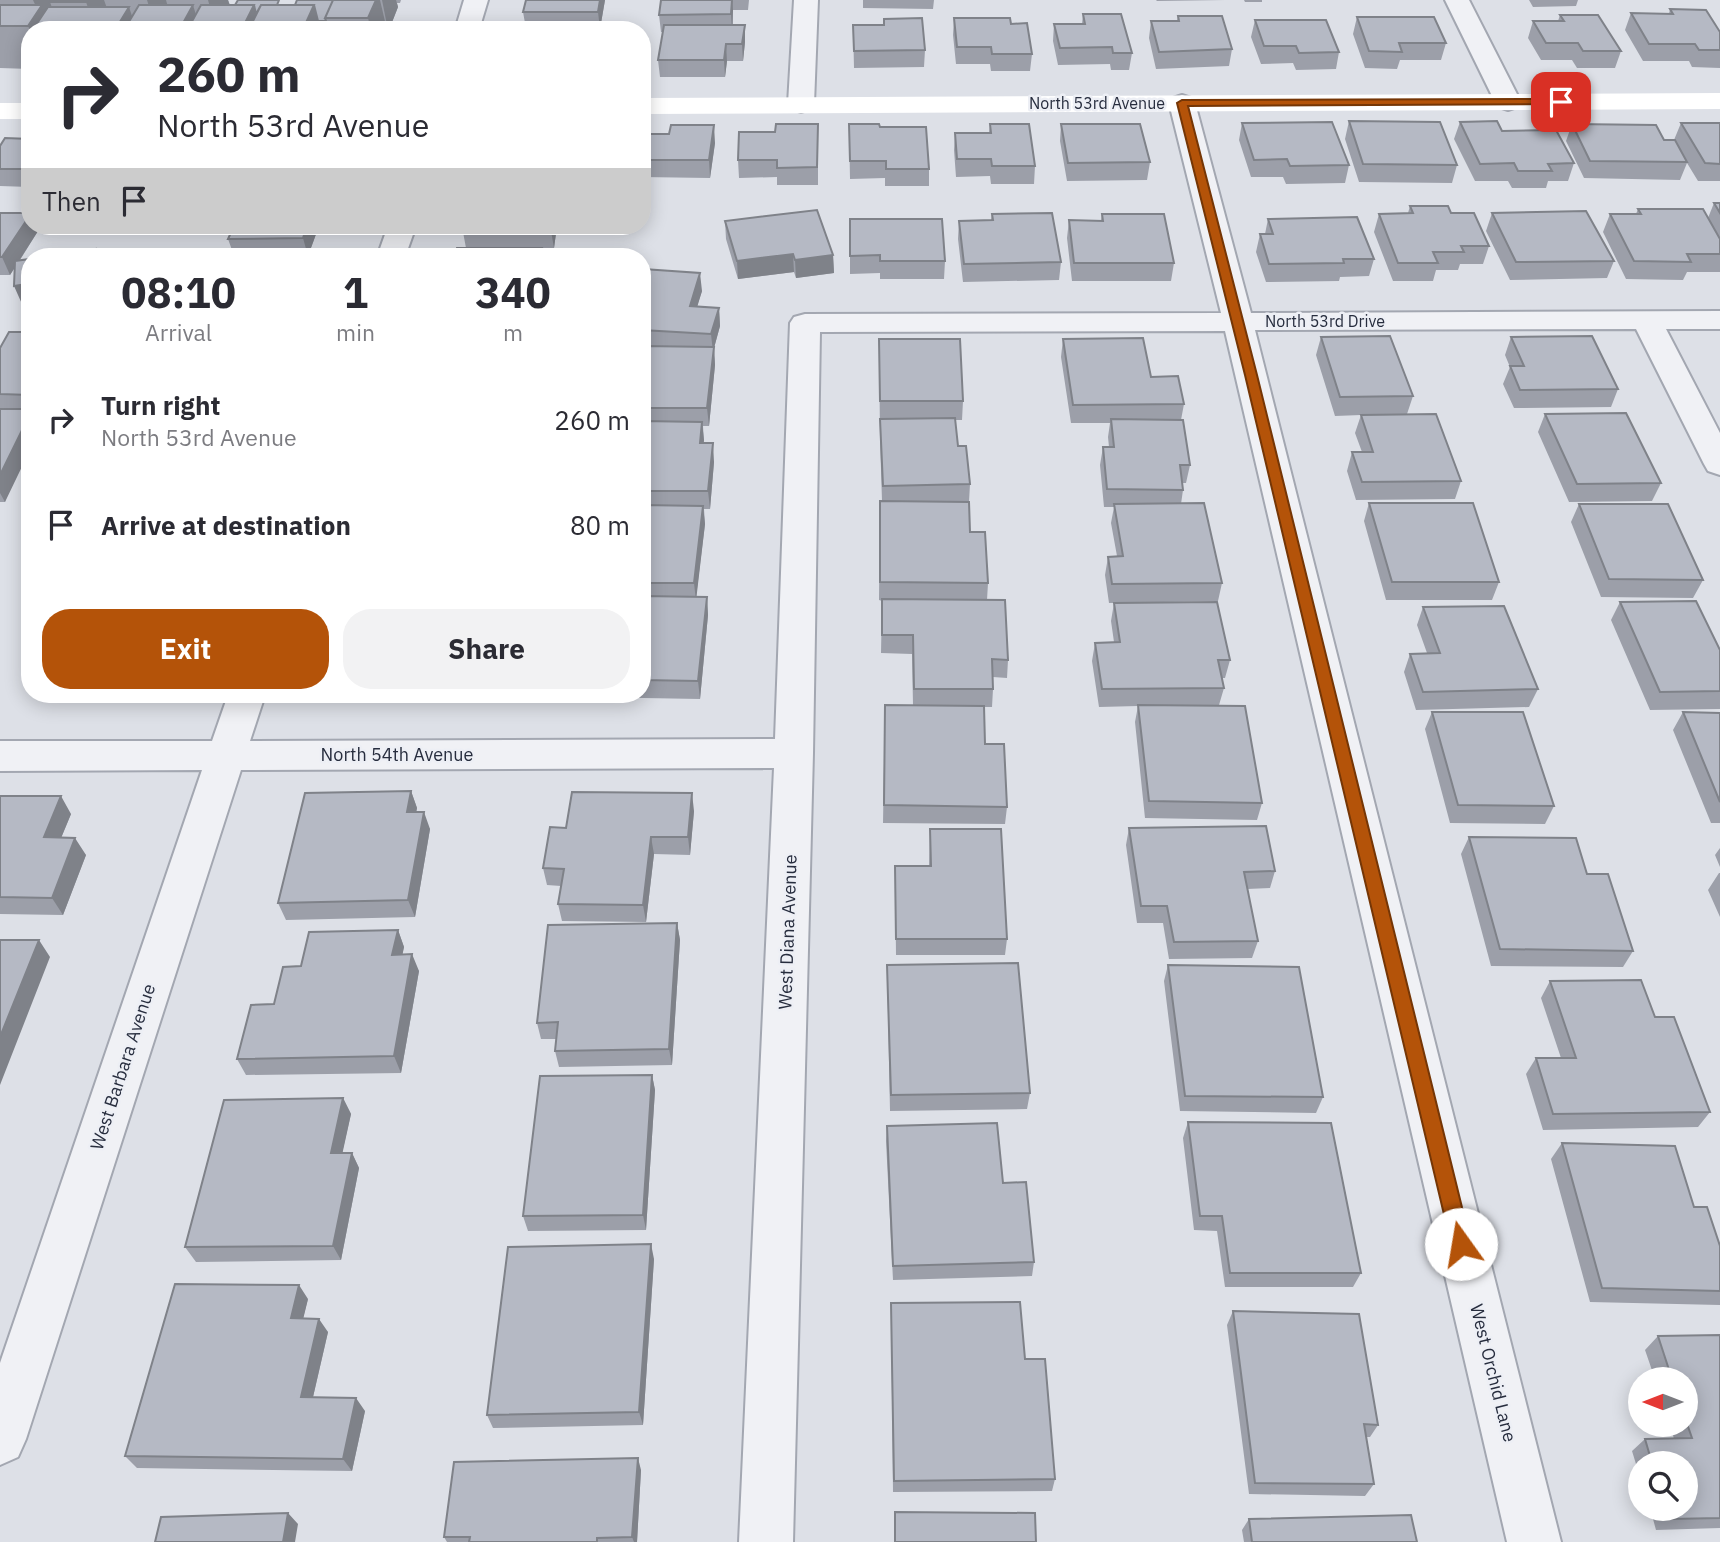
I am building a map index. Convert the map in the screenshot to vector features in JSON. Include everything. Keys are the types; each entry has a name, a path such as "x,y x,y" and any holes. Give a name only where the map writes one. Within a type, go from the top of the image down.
{"street":[{"path":"470,21 476,0"},
{"path":"801,104 806,0"},
{"path":"1457,0 1508,102"},
{"name":"North 53rd Avenue","path":"651,106 1720,101"},
{"name":"West Orchid Lane","path":"1182,103 1238,321 1534,1542"},
{"path":"0,111 21,111"},
{"path":"1646,320 1720,464"},
{"name":"North 53rd Drive","path":"804,323 1720,320"},
{"name":"West Diana Avenue","path":"766,1542 794,753 804,323"},
{"name":"West Barbara Avenue","path":"0,1439 243,703"},
{"name":"North 54th Avenue","path":"0,756 794,753"}],"building":[{"path":"51,0 88,0 50,2"},
{"path":"238,0 279,0 277,5 261,5 256,14 254,5 235,5"},
{"path":"297,0 333,0 326,21 318,21 314,5 295,5"},
{"path":"333,0 376,0 368,18 325,18"},
{"path":"526,0 600,0 598,12 523,12"},
{"path":"661,0 732,0 731,14 659,15"},
{"path":"0,5 42,5 31,21 21,21 21,26 0,26"},
{"path":"139,5 193,5 184,21 129,21"},
{"path":"201,5 254,5 246,21 192,21"},
{"path":"261,5 314,5 307,21 253,21"},
{"path":"48,7 129,7 120,21 39,21"},
{"path":"1670,9 1706,10 1720,32 1720,50 1699,50 1695,44 1649,44 1631,13 1673,14"},
{"path":"1083,14 1121,14 1132,53 1113,53 1112,47 1060,48 1054,24 1085,24"},
{"path":"1560,15 1598,15 1621,51 1583,51 1578,43 1546,43 1533,21 1564,21"},
{"path":"1178,16 1222,16 1232,49 1159,52 1151,21 1179,21"},
{"path":"1357,17 1434,17 1446,43 1399,43 1402,52 1369,51"},
{"path":"922,18 925,50 854,51 853,25 884,25 884,19"},
{"path":"954,18 1010,18 1011,24 1027,23 1032,54 992,54 991,47 957,47"},
{"path":"1255,20 1326,20 1339,52 1299,53 1296,46 1264,46"},
{"path":"664,25 745,25 742,44 726,44 724,60 658,60"},
{"path":"1349,121 1440,122 1457,165 1363,164"},
{"path":"1497,121 1502,131 1556,130 1574,163 1548,164 1552,171 1518,171 1514,163 1480,164 1460,122"},
{"path":"1332,122 1349,165 1290,166 1287,159 1254,160 1242,123"},
{"path":"1681,123 1720,123 1720,164 1705,163"},
{"path":"776,124 818,124 817,167 777,168 777,160 738,160 739,132 775,132"},
{"path":"849,124 926,127 929,169 886,169 886,161 850,161"},
{"path":"990,124 1029,124 1035,166 992,166 991,159 957,159 955,133 991,133"},
{"path":"1061,124 1140,124 1150,162 1068,163"},
{"path":"1572,124 1656,125 1664,140 1675,140 1687,162 1590,161"},
{"path":"671,125 714,125 709,160 651,160 651,134 669,134"},
{"path":"5,138 21,139 21,169 0,169 0,146"},
{"path":"1410,206 1448,206 1451,213 1474,213 1489,246 1461,246 1464,252 1433,252 1438,263 1398,263 1379,214 1413,213"},
{"path":"1638,209 1703,209 1720,239 1720,254 1687,254 1691,262 1634,261 1610,214 1641,214"},
{"path":"817,210 833,255 795,260 793,254 737,261 725,221"},
{"path":"1586,211 1614,261 1516,262 1492,213"},
{"path":"0,213 21,213 21,228 0,257"},
{"path":"1052,213 1061,262 964,264 959,221 993,220 992,214"},
{"path":"1102,214 1164,214 1174,263 1074,263 1069,220 1103,221"},
{"path":"1357,217 1374,259 1343,259 1344,263 1269,264 1260,234 1273,234 1268,219"},
{"path":"850,219 942,219 945,261 880,261 880,255 850,256"},
{"path":"230,235 304,235 303,238 228,239"},
{"path":"21,260 21,285 14,286 15,261"},
{"path":"651,270 700,273 690,306 719,308 711,334 651,331"},
{"path":"9,332 21,332 21,395 0,394 0,348"},
{"path":"1390,336 1413,396 1340,397 1321,337"},
{"path":"1592,336 1618,389 1520,390 1510,366 1524,366 1511,337"},
{"path":"1143,338 1151,377 1178,376 1184,404 1073,405 1063,339"},
{"path":"879,339 960,339 963,401 880,401"},
{"path":"651,346 714,347 707,408 651,408"},
{"path":"0,409 21,409 21,432 0,475"},
{"path":"1626,413 1661,483 1577,484 1545,414"},
{"path":"1436,414 1461,481 1362,482 1352,452 1373,452 1361,415"},
{"path":"955,418 958,446 966,446 970,484 883,486 880,419"},
{"path":"1111,419 1183,420 1190,465 1180,465 1183,490 1107,489 1103,447 1114,447"},
{"path":"651,421 702,422 700,443 713,443 708,491 651,491"},
{"path":"880,501 969,502 970,532 985,532 988,583 880,582"},
{"path":"1204,503 1222,583 1112,584 1108,557 1123,556 1114,504"},
{"path":"1369,503 1473,503 1499,582 1392,582"},
{"path":"1579,504 1668,504 1703,580 1609,579"},
{"path":"651,505 703,506 694,583 651,583"},
{"path":"651,596 707,597 698,681 651,680"},
{"path":"882,599 1005,600 1008,660 992,659 993,689 914,689 913,635 882,635"},
{"path":"1696,601 1720,650 1720,691 1660,692 1620,602"},
{"path":"1217,602 1230,660 1218,660 1224,688 1102,689 1095,643 1120,642 1114,603"},
{"path":"1504,606 1538,689 1423,692 1410,654 1440,653 1423,607"},
{"path":"885,705 984,706 985,744 1004,744 1007,807 884,805"},
{"path":"1138,705 1245,706 1262,803 1149,801"},
{"path":"1432,712 1523,712 1554,806 1458,805"},
{"path":"1683,712 1720,713 1720,802"},
{"path":"411,791 407,812 424,812 408,900 278,903 305,793"},
{"path":"572,792 692,793 688,837 651,837 643,905 558,904 564,869 543,868 550,827 566,828"},
{"path":"0,796 61,796 44,837 75,838 52,898 0,897"},
{"path":"1266,826 1275,871 1244,872 1258,941 1174,942 1167,906 1141,906 1129,828"},
{"path":"930,829 1001,829 1007,939 896,939 895,866 931,866"},
{"path":"1469,837 1576,838 1587,874 1608,874 1633,951 1500,949"},
{"path":"677,923 669,1049 555,1051 558,1022 537,1023 548,925"},
{"path":"398,930 392,955 412,954 394,1056 237,1059 251,1005 274,1004 283,967 301,966 309,932"},
{"path":"0,940 39,940 0,1037"},
{"path":"1018,963 1030,1093 891,1095 887,965"},
{"path":"1168,965 1299,967 1323,1097 1185,1096"},
{"path":"1641,980 1655,1017 1674,1017 1710,1112 1553,1114 1536,1058 1576,1058 1550,981"},
{"path":"652,1075 643,1215 523,1216 540,1076"},
{"path":"343,1098 331,1153 352,1153 333,1246 185,1247 224,1100"},
{"path":"1188,1122 1331,1123 1361,1273 1230,1273 1222,1216 1200,1216"},
{"path":"997,1123 1003,1183 1026,1182 1034,1262 893,1266 887,1126"},
{"path":"1562,1143 1675,1146 1694,1207 1707,1207 1720,1246 1720,1291 1602,1288"},
{"path":"651,1244 639,1412 487,1415 508,1247"},
{"path":"175,1284 299,1285 291,1318 319,1319 301,1397 356,1398 343,1459 125,1456"},
{"path":"1020,1302 1025,1359 1045,1359 1055,1479 894,1481 891,1303"},
{"path":"1233,1311 1359,1314 1378,1425 1364,1424 1374,1484 1255,1483"},
{"path":"1720,1335 1720,1518 1698,1518 1698,1451 1648,1451 1645,1439 1698,1437 1698,1367 1668,1367 1658,1336"},
{"path":"638,1458 632,1537 597,1538 597,1542 469,1542 470,1537 444,1537 454,1462"},
{"path":"895,1512 1035,1513 1036,1542 895,1542"},
{"path":"288,1513 283,1542 155,1542 161,1517"},
{"path":"1411,1515 1417,1542 1252,1542 1249,1519"}],"route":[{"path":"1461,1244 1251,375 1182,103 1561,102"}]}
